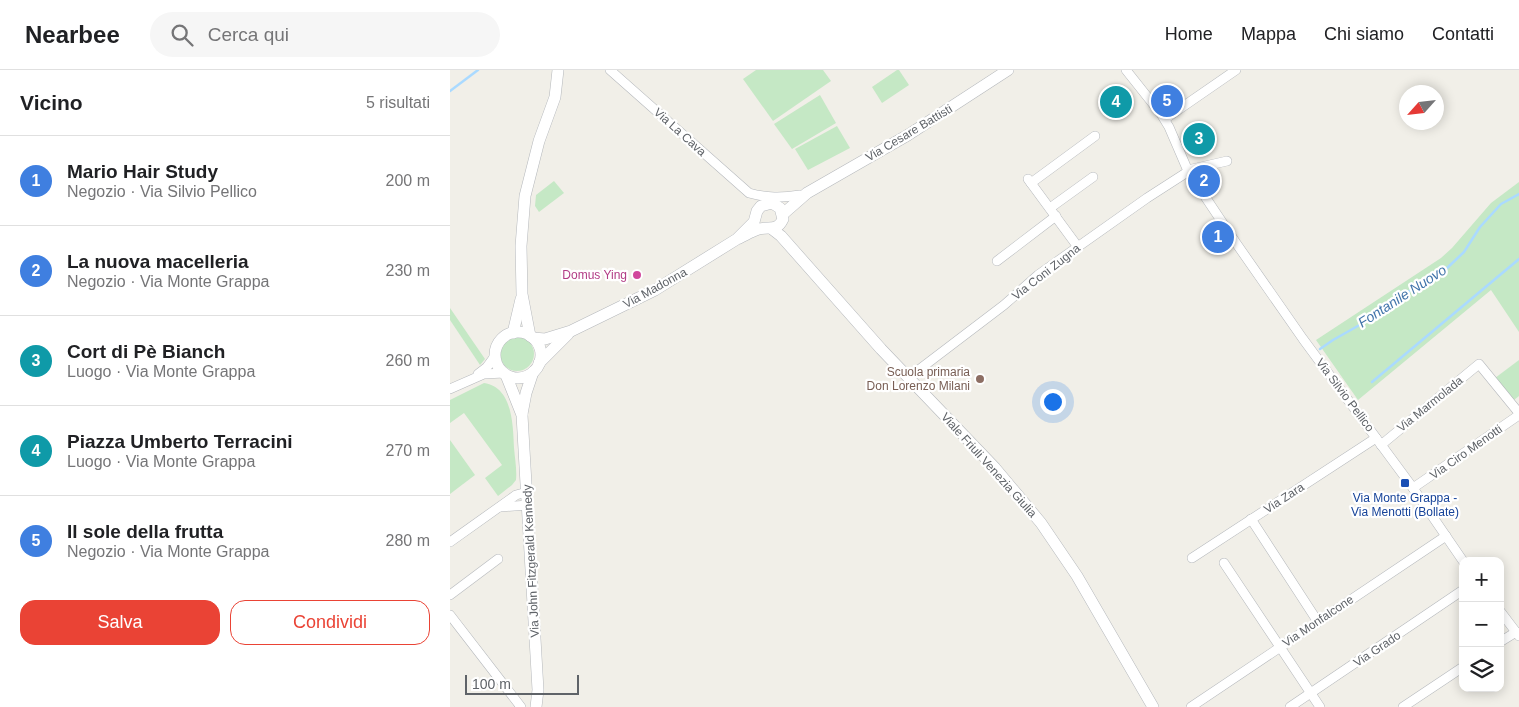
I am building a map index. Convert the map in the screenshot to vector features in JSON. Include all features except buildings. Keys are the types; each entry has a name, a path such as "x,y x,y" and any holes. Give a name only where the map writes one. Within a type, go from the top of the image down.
{"street":[{"path":"450,390 484,374 505,374 519,378 536,367 540,353 539,347 532,337 522,294 521,246 525,196 539,141 555,97 558,70"},
{"name":"Via La Cava","path":"610,70 749,193 759,210"},
{"name":"Via Cesare Battisti","path":"781,213 804,194 908,135 1008,70"},
{"name":"Via Silvio Pellico","path":"1126,70 1165,119 1188,171 1227,229 1303,339 1413,488 1460,557"},
{"path":"1165,119 1236,70"},
{"path":"1078,247 1030,181 1095,136"},
{"name":"Via Coni Zugna","path":"908,378 1004,305 1038,275 1188,171 1227,161"},
{"path":"997,261 1093,177"},
{"name":"Via Cesare Battisti","path":"749,193 766,198 782,198 804,194"},
{"path":"770,203 781,213 778,227 740,238 754,222 759,210 770,203"},
{"path":"759,210 760,225 768,229"},
{"name":"Viale Friuli Venezia Giulia","path":"781,213 786,230 812,269"},
{"name":"Viale Friuli Venezia Giulia","path":"768,229 777,232 812,269 908,378 995,468 1041,523 1077,576 1153,707"},
{"path":"740,238 757,235 774,237 791,247"},
{"name":"Via Madonna","path":"532,337 545,339 571,331 655,290 740,238"},
{"path":"513,333 522,294"},
{"name":"Via Madonna","path":"536,367 571,331"},
{"path":"474,378 487,367 495,356 497,345 506,336 513,333 524,333 532,337"},
{"path":"495,356 498,366 505,374"},
{"name":"Via Marmolada","path":"1378,441 1479,364 1519,414"},
{"name":"Via John Fitzgerald Kennedy","path":"536,367 526,393 522,415 538,690 536,707"},
{"name":"Via John Fitzgerald Kennedy","path":"505,374 522,415"},
{"name":"Via Ciro Menotti","path":"1413,488 1519,414"},
{"name":"Via Zara","path":"1192,558 1378,441"},
{"path":"450,542 516,495 527,492"},
{"path":"500,506 528,505"},
{"path":"1251,520 1318,622"},
{"name":"Via Monfalcone","path":"1192,707 1446,536"},
{"path":"450,595 498,559"},
{"path":"1224,563 1320,707"},
{"name":"Via Grado","path":"1290,707 1459,593"},
{"path":"450,615 521,707"},
{"path":"1504,615 1517,630 1504,639"},
{"path":"1403,707 1459,670"}],"green space":[{"path":"756,70 823,70 831,81 773,121 743,79"},
{"path":"899,70 909,85 882,103 872,87"},
{"path":"820,95 836,123 792,149 774,124"},
{"path":"837,126 850,148 808,170 795,149"},
{"path":"554,181 564,193 539,212 535,206 536,195"},
{"path":"1519,182 1519,332 1491,290 1358,400 1316,340 1441,258 1491,203"},
{"path":"450,308 485,359 480,365 450,320"},
{"path":"517,337 529,342 534,354 529,366 517,371 505,366 500,354 505,342"},
{"path":"1519,360 1519,396 1514,400 1495,378"},
{"path":"484,383 494,386 501,392 506,400 512,419 516,480 498,496 485,478 502,465 464,413 450,423 450,400"},
{"path":"450,440 475,475 450,494"}],"waterway":[{"path":"450,91 478,70"},
{"name":"Fontanile Nuovo","path":"1320,349 1372,318 1401,296 1446,269 1464,252 1480,227 1501,204 1519,194"},
{"path":"1372,382 1519,259"}],"place":[{"name":"Il sole della frutta","path":"1167,101"},
{"name":"Piazza Umberto Terracini","path":"1116,102"},
{"name":"Cort di Pè Bianch","path":"1199,139"},
{"name":"La nuova macelleria","path":"1204,181"},
{"name":"Mario Hair Study","path":"1218,237"},
{"name":"Domus Ying","path":"637,275"},
{"name":"Scuola primaria Don Lorenzo Milani","path":"980,379"},
{"name":"Via Monte Grappa - Via Menotti (Bollate)","path":"1405,483"}]}
